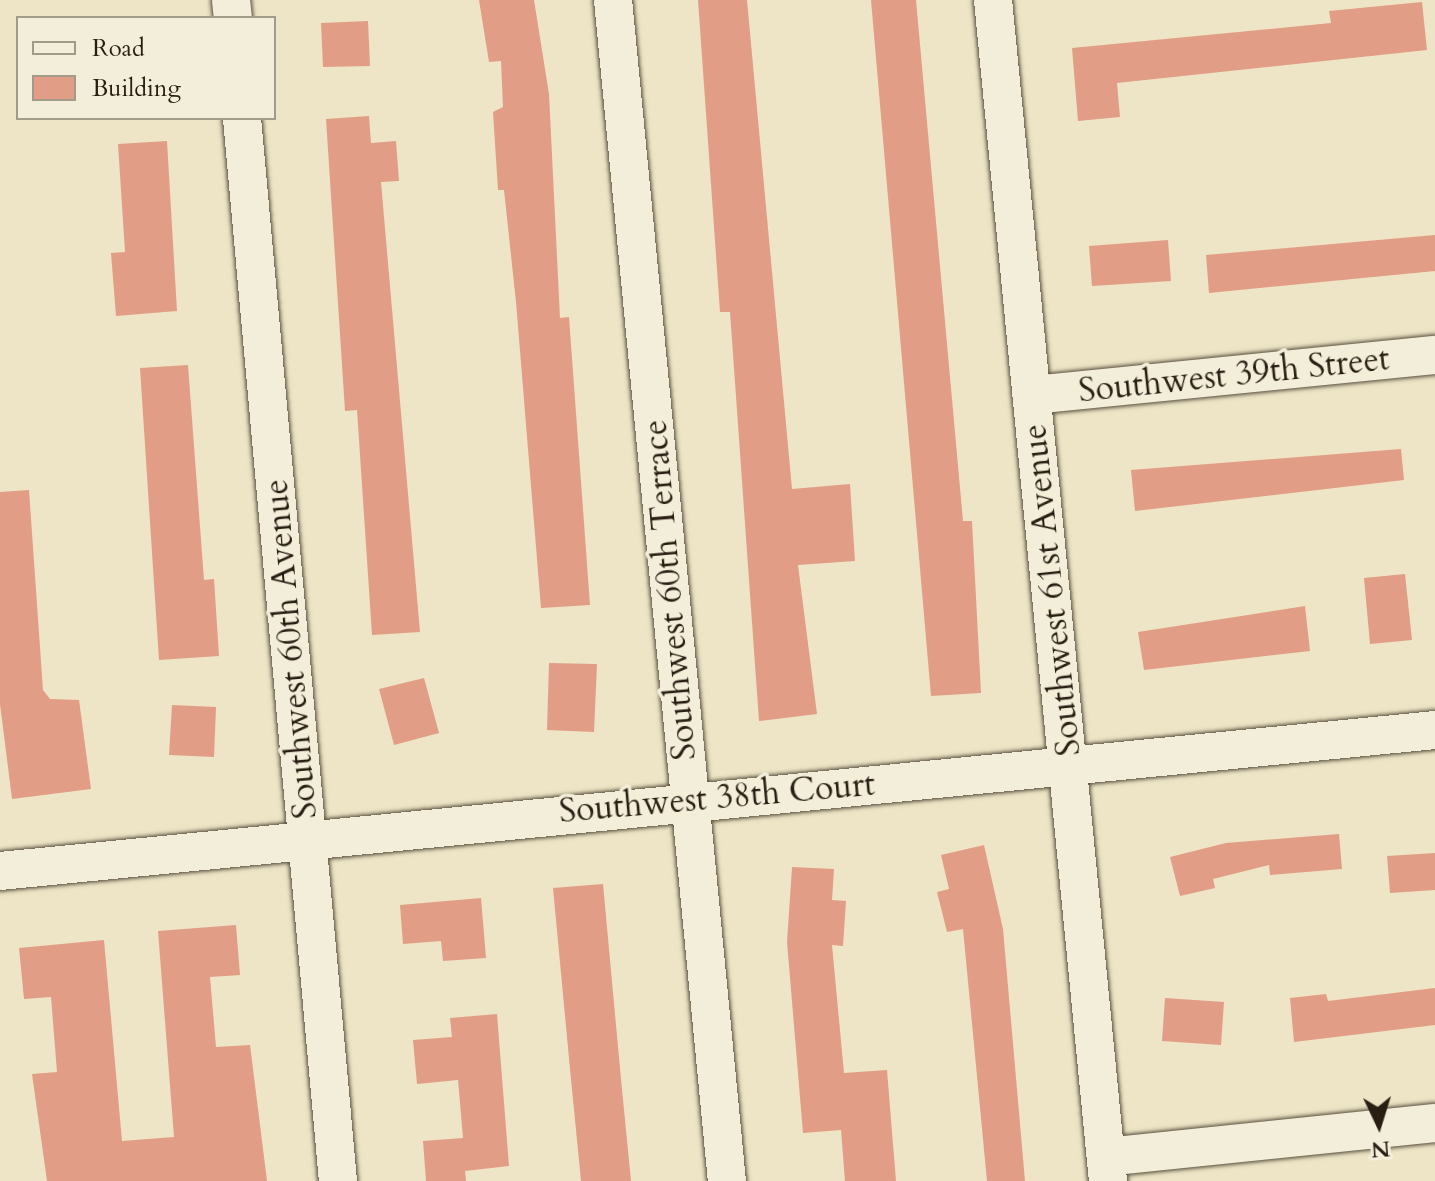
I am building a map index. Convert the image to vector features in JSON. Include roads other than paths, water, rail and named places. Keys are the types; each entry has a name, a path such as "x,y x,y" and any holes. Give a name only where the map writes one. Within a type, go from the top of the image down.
{"street":[{"name":"Southwest 60th Terrace","path":"613,0 727,1181"},
{"name":"Southwest 61st Avenue","path":"993,0 1107,1169"},
{"name":"Southwest 60th Avenue","path":"242,120 338,1181"},
{"name":"Southwest 39th Street","path":"1033,395 1435,355"},
{"name":"Southwest 38th Court","path":"0,871 690,800 1435,730"},
{"path":"1107,1169 1435,1123"}]}
